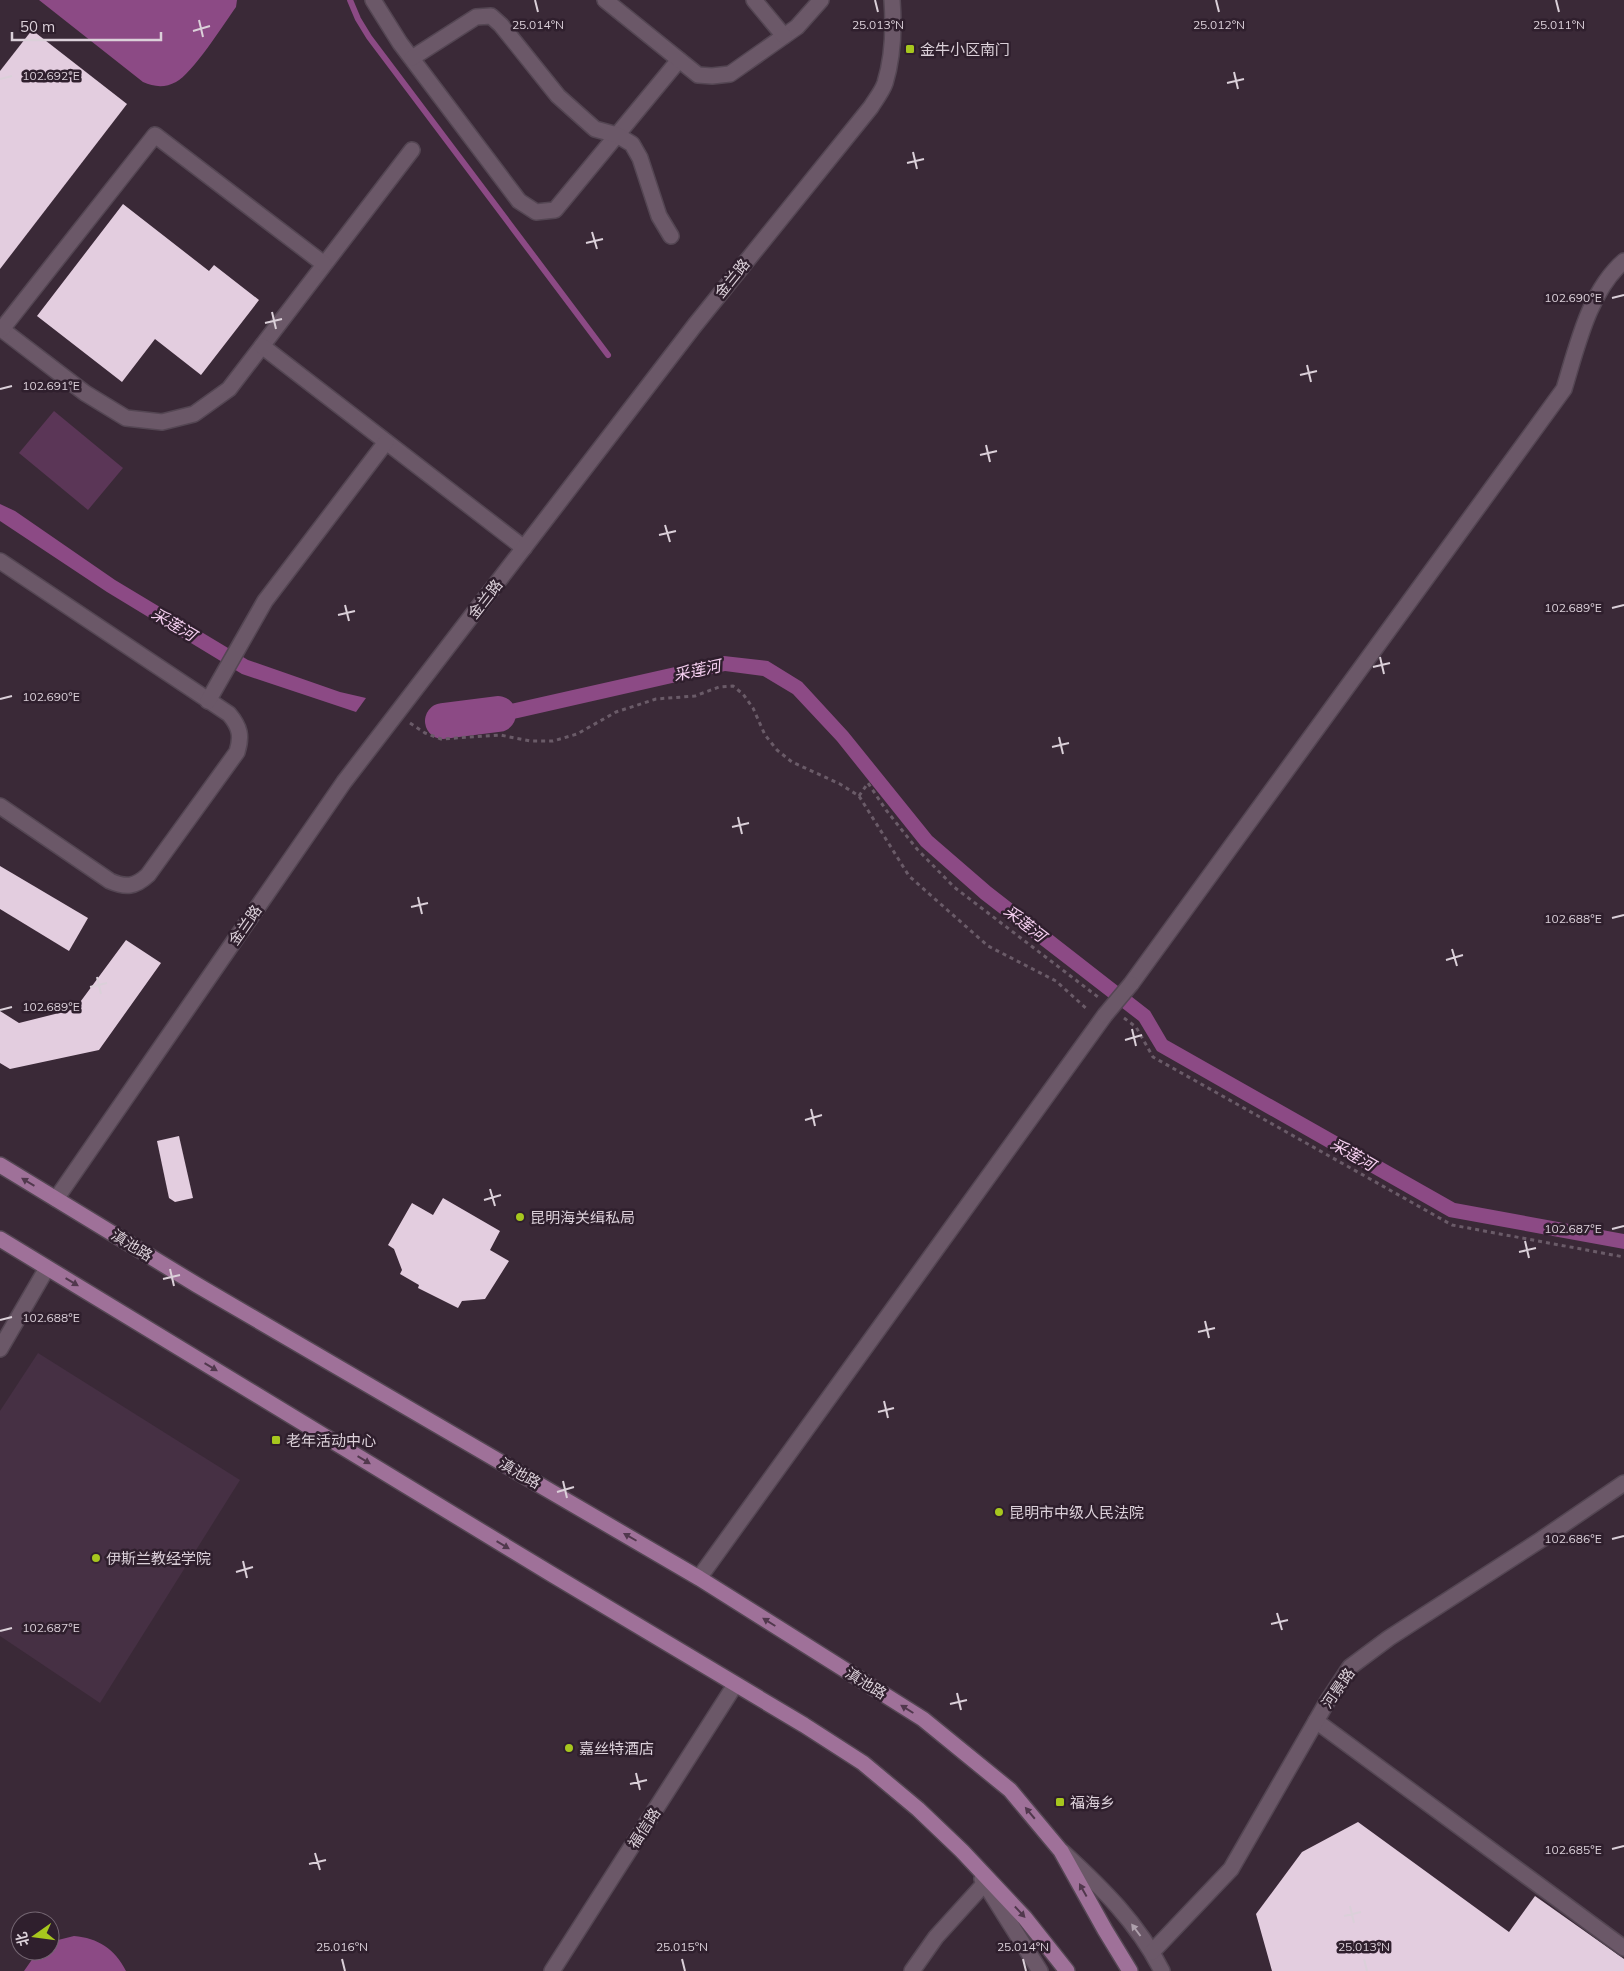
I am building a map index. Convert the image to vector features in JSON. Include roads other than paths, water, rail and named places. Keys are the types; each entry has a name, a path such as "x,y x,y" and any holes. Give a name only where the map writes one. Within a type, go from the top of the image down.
{"main road":[{"name":"滇池路","path":"0,1165 197,1285 699,1578 923,1719 1010,1790 1061,1851 1130,1971"},
{"path":"0,1239 804,1725 863,1763 918,1809 962,1851 1026,1918 1066,1969"}],"street":[{"path":"373,0 412,58 519,201 536,212 555,210 679,60"},
{"path":"605,0 698,74 730,74 797,27 821,0"},
{"path":"754,0 784,36"},
{"name":"金兰路","path":"56,1199 344,782 695,325 871,108 884,85 890,59 894,19 892,0"},
{"path":"412,58 476,17 491,16 501,25 558,96 595,129 617,135 632,144 640,158 659,216 671,236"},
{"path":"324,264 155,135 1,329 85,393 126,418 162,422 194,414 229,389 412,150"},
{"path":"699,1578 1103,1018 1131,984 1506,466 1564,389 1582,329 1593,302 1624,261"},
{"path":"262,346 524,548"},
{"path":"208,701 265,601 386,442"},
{"path":"0,561 229,714 238,725 241,739 237,752 148,875 138,884 123,887 110,881 0,806"},
{"path":"0,1349 48,1268"},
{"name":"河景路","path":"1152,1952 1231,1869 1316,1721 1350,1667 1389,1638 1542,1539 1624,1483"},
{"name":"福信路","path":"552,1971 735,1685"},
{"path":"1316,1721 1624,1948"},
{"path":"962,1851 985,1883 1040,1971"},
{"name":"滇池路","path":"1061,1851 1111,1897 1152,1952 1162,1971"},
{"path":"912,1971 936,1937 985,1883"}],"water":[{"path":"39,0 237,0 236,7 207,48 183,77 176,82 160,86 143,82"},
{"name":"采莲河","path":"0,504 15,511 115,580 248,660 340,692 366,698 356,712 242,674 107,592 0,521"},
{"name":"采莲河","path":"724,656 768,661 802,682 848,732 932,836 991,887 1150,1011 1167,1040 1455,1203 1624,1234 1624,1249 1449,1217 1157,1051 1139,1021 981,899 921,846 837,741 793,694 763,676 725,671 518,718 479,725 444,728 455,712 477,711"},
{"path":"74,1936 98,1942 117,1957 126,1971 24,1971 31,1961 60,1961 60,1940"}],"waterway":[{"path":"350,0 358,19 369,37 608,355"},
{"name":"采莲河","path":"443,721 498,714"}],"place":[{"name":"金牛小区南门","path":"910,49"},
{"name":"昆明海关缉私局","path":"520,1217"},
{"name":"老年活动中心","path":"276,1440"},
{"name":"昆明市中级人民法院","path":"999,1512"},
{"name":"伊斯兰教经学院","path":"96,1558"},
{"name":"嘉丝特酒店","path":"569,1748"},
{"name":"福海乡","path":"1060,1802"}]}
